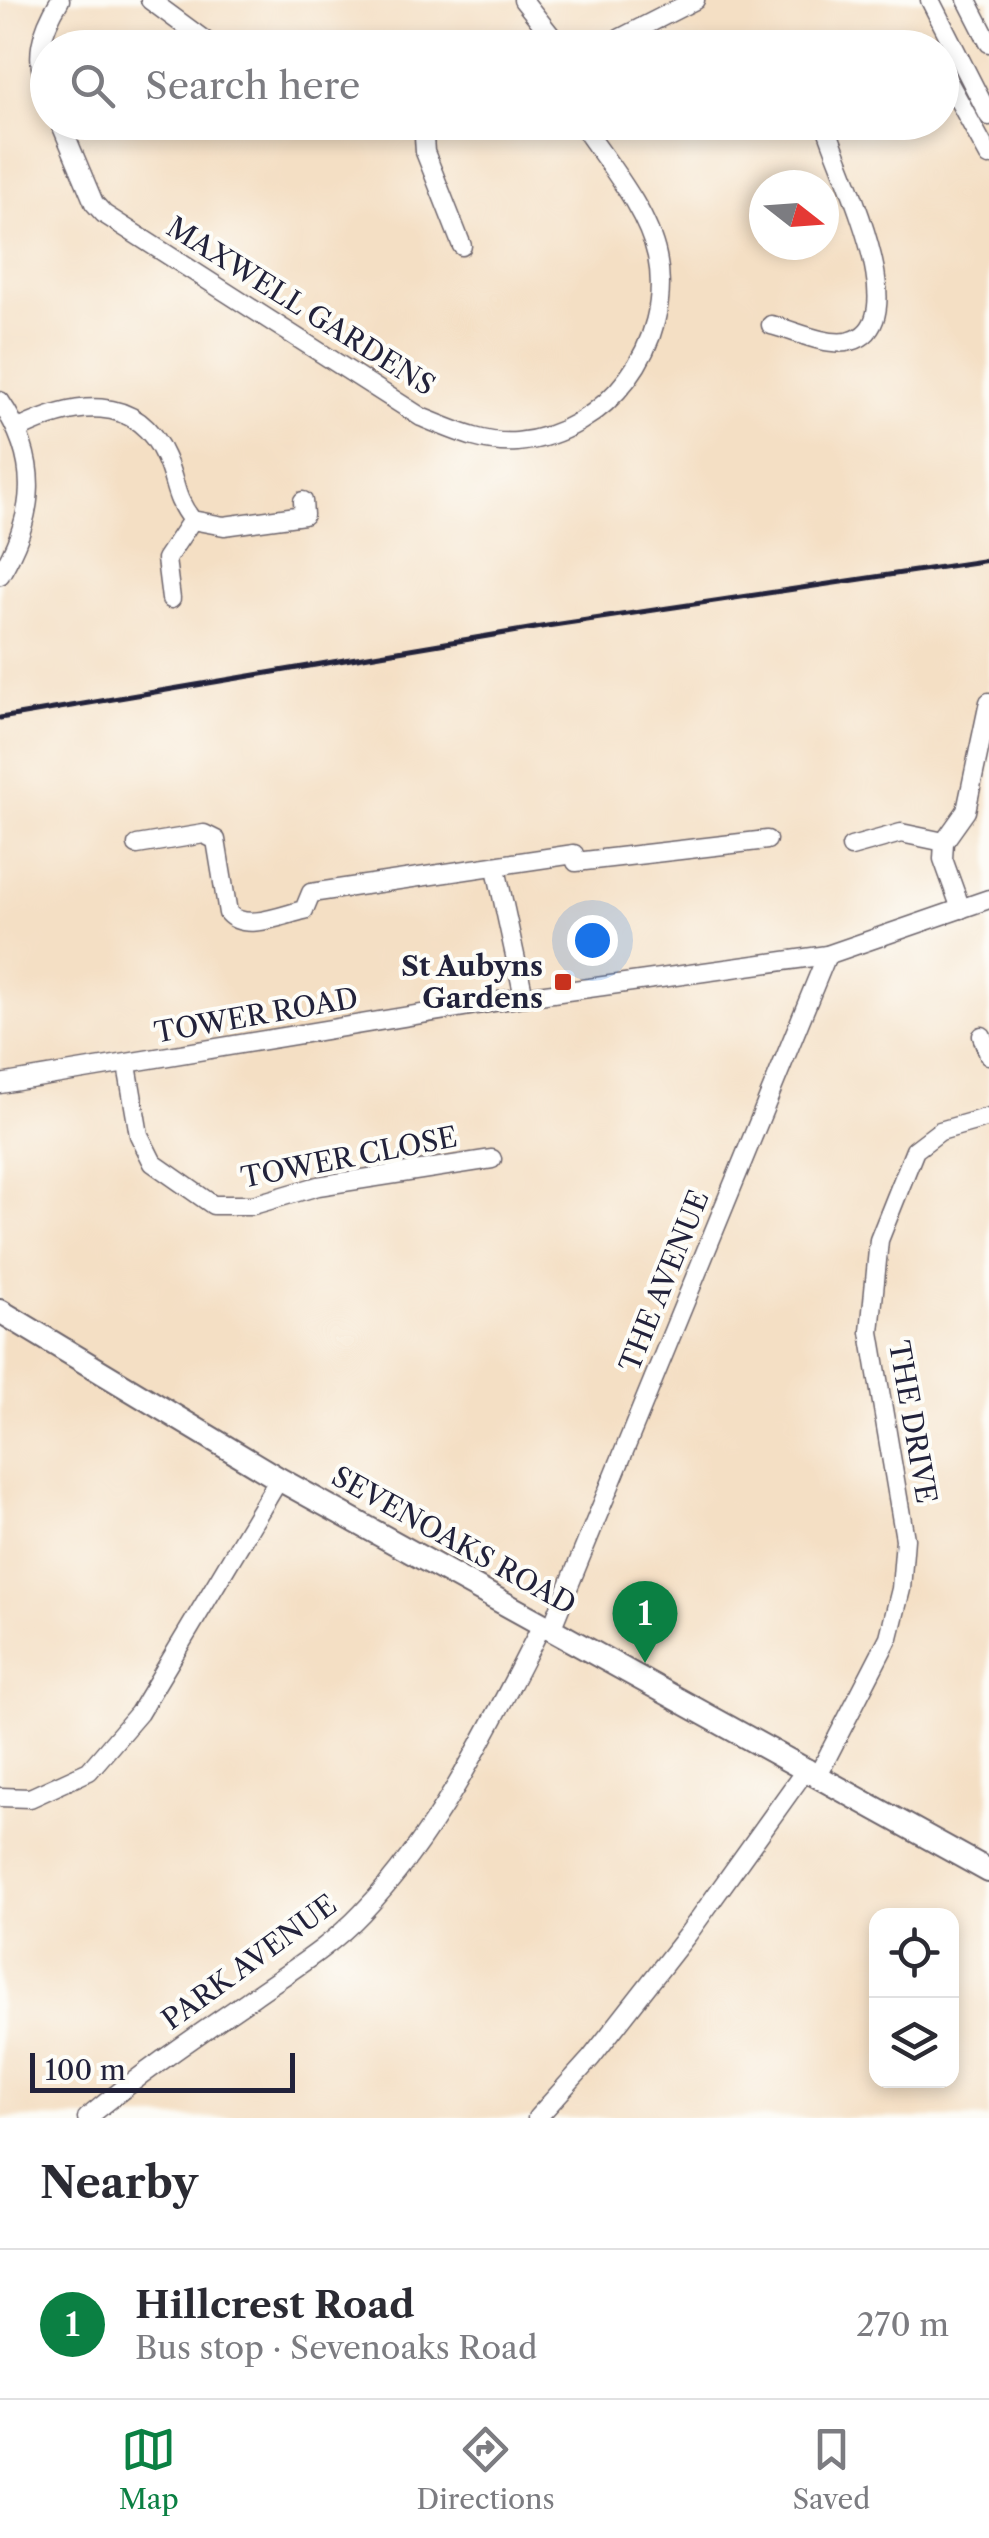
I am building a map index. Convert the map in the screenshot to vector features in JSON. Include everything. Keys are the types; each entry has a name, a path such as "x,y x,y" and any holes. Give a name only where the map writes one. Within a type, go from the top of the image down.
{"main road":[{"name":"SEVENOAKS ROAD","path":"3,1318 278,1479 989,1871"}],"street":[{"path":"43,30 60,0"},
{"path":"150,0 191,30"},
{"path":"523,0 547,30"},
{"path":"636,30 695,0"},
{"path":"930,0 940,30"},
{"path":"966,0 989,43"},
{"path":"959,66 986,104"},
{"path":"959,101 989,156"},
{"name":"MAXWELL GARDENS","path":"68,140 94,202 104,214 421,417 471,438 517,442 568,428 611,400 643,358 660,308 657,254 635,207 592,140"},
{"path":"424,140 425,152 462,246"},
{"path":"771,325 850,341 866,332 880,308 871,258 831,140"},
{"path":"0,402 19,429 30,480 28,516 0,575"},
{"path":"19,429 54,412 88,404 112,408 133,418 152,434 167,460 176,500 192,520 224,526 304,515 304,501"},
{"path":"170,599 166,559 192,520"},
{"path":"961,909 943,859 944,842 966,811 989,702"},
{"path":"851,847 901,832 944,842"},
{"path":"137,845 204,834 216,840 228,914 239,922 304,910 311,893 574,854 576,862 768,840"},
{"path":"496,868 524,997"},
{"name":"TOWER ROAD","path":"0,1084 524,997 827,955 989,899"},
{"name":"THE AVENUE","path":"547,1625 827,955"},
{"path":"982,1036 989,1055"},
{"name":"TOWER CLOSE","path":"127,1064 139,1135 153,1163 212,1206 253,1205 318,1186 492,1159"},
{"path":"0,1076 0,1084"},
{"name":"THE DRIVE","path":"537,2118 688,1934 812,1771 889,1637 902,1589 902,1520 870,1332 879,1240 916,1150 940,1131 989,1117"},
{"path":"0,1797 30,1798 88,1771 126,1728 278,1479"},
{"name":"PARK AVENUE","path":"87,2118 163,2059 315,1954 362,1914 416,1846 467,1766 547,1625"}],"railway":[{"path":"0,718 547,626 989,560"}],"place":[{"name":"St Aubyns Gardens","path":"563,982"},
{"name":"Hillcrest Road","path":"645,1663"}]}
